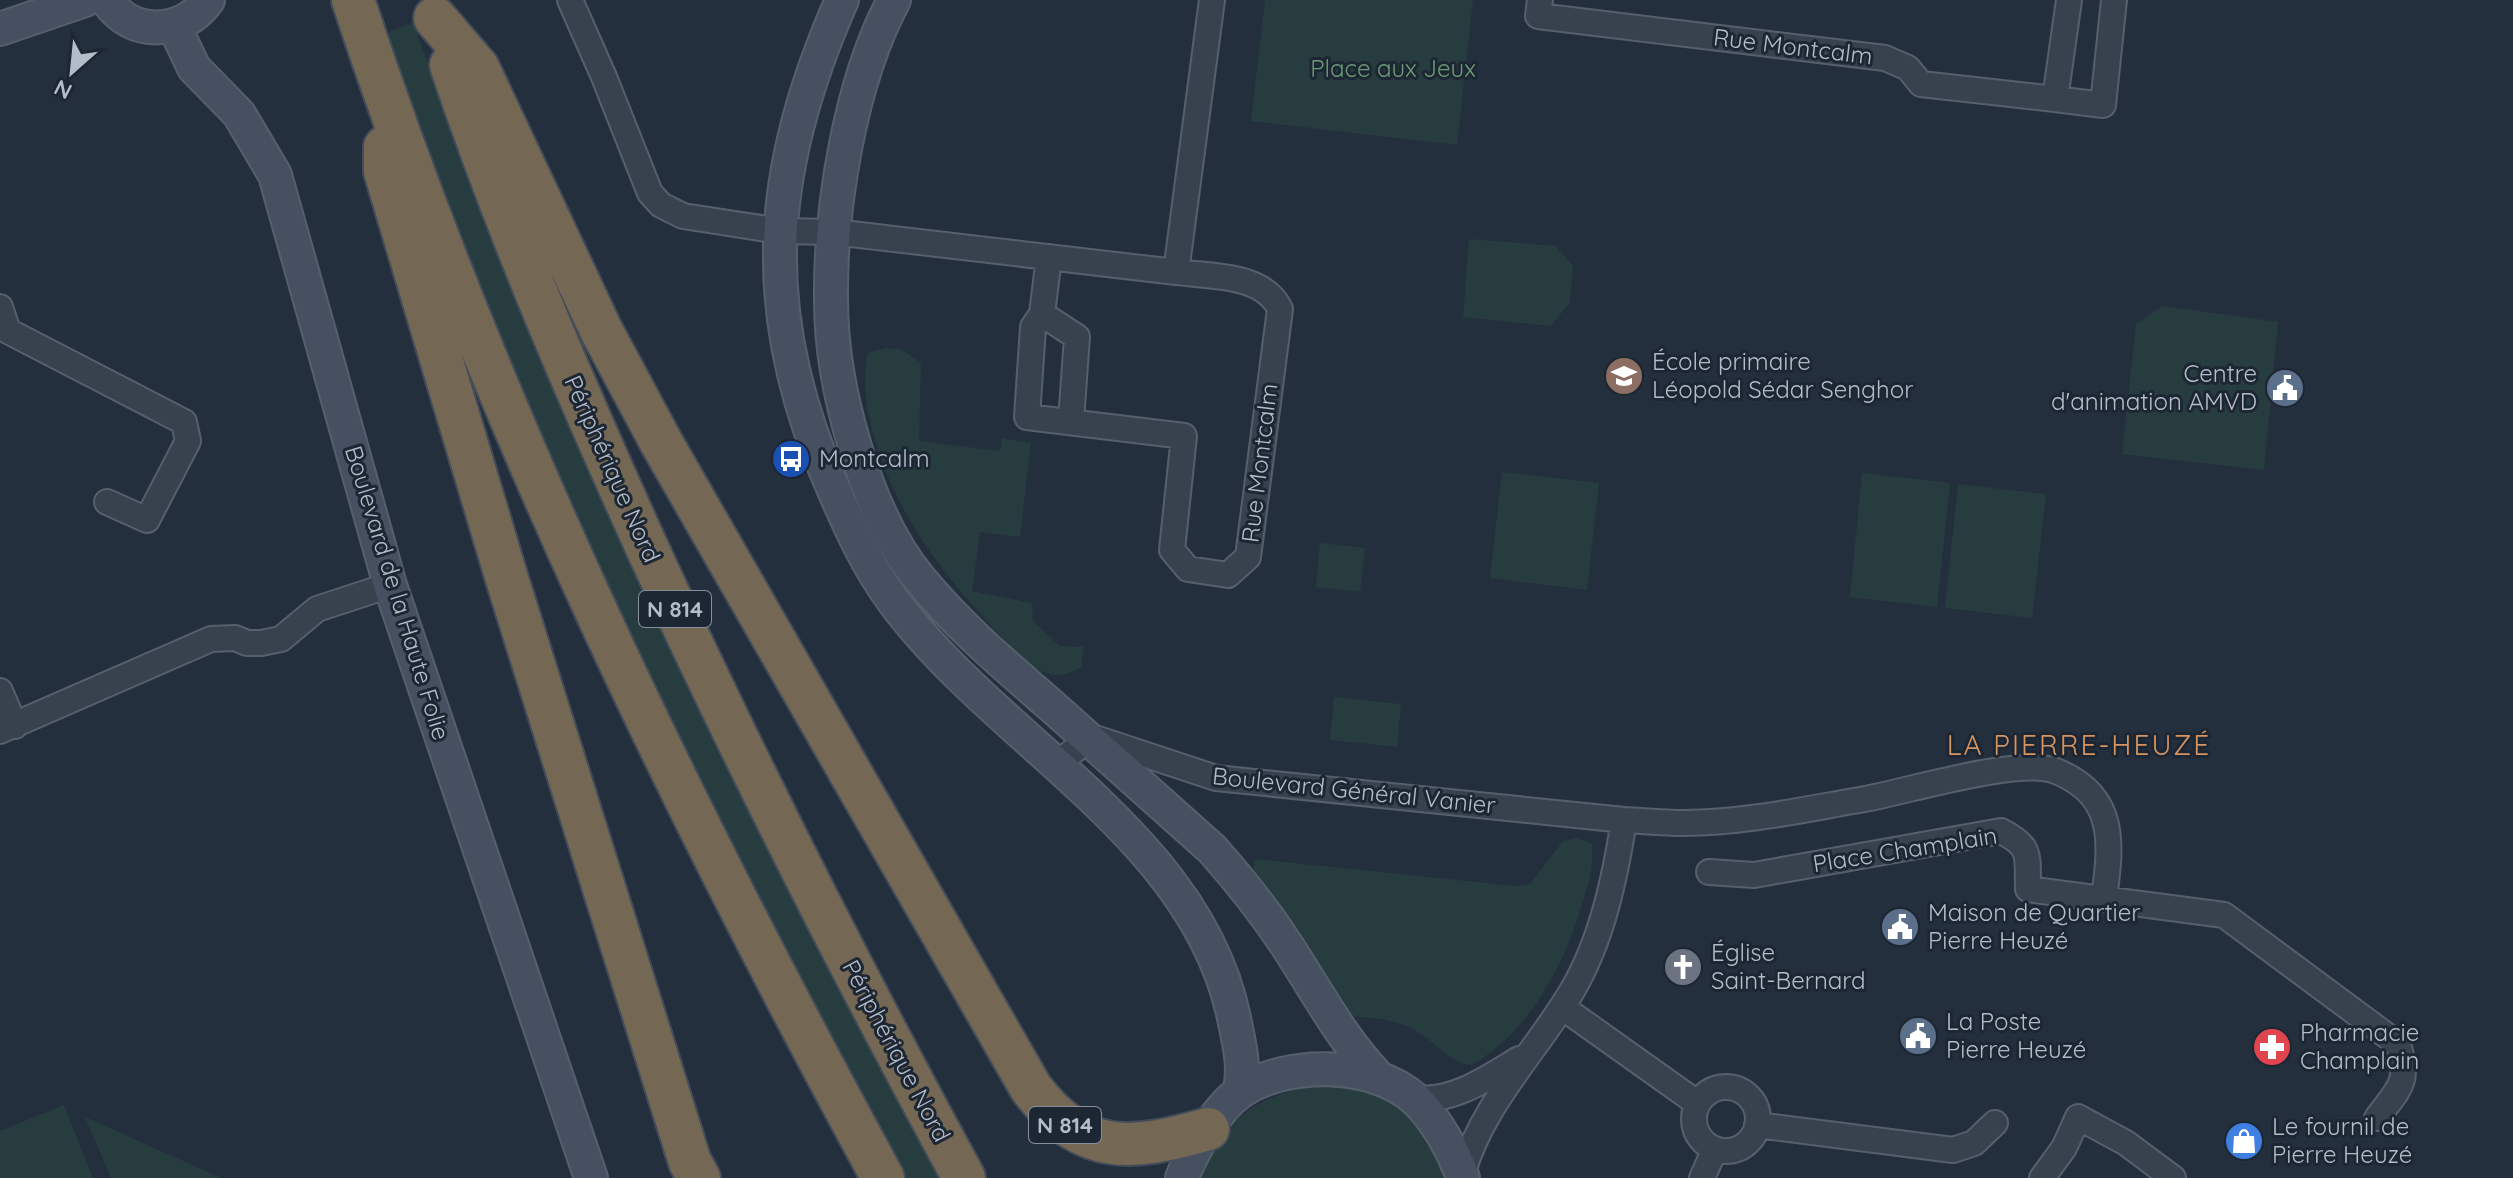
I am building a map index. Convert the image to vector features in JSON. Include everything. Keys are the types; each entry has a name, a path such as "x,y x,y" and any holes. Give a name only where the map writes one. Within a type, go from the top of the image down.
{"highway":[{"name":"N 814","path":"353,0 385,98 466,309 554,520 720,868 883,1178"},
{"name":"N 814","path":"432,9 478,68 601,330 654,428 1031,1088 1045,1107 1063,1123 1096,1140 1116,1144 1149,1144 1208,1129"},
{"name":"Périphérique Nord","path":"432,9 477,142 537,296 616,480 776,822 964,1178"},
{"name":"N 814","path":"385,98 385,171 512,594 690,1162 699,1178"}],"street":[{"path":"0,29 85,0"},
{"path":"107,0 121,16 133,23 160,28 174,26 199,12 208,0"},
{"name":"Rue Montcalm","path":"570,0 650,193 661,205 683,216 806,231 1049,257 1176,272 1253,283 1266,289 1280,309 1248,557 1228,575 1188,569 1172,550 1184,436 1027,417 1033,327 1042,314 1049,257"},
{"name":"Boulevard Général Vanier","path":"842,0 810,85 792,145 806,231 831,300 839,374 859,459 889,531 918,577 982,645 1212,849 1245,887 1297,960 1340,1032 1380,1079"},
{"name":"Boulevard Général Vanier","path":"894,0 872,50 857,98 841,181 806,231 780,298 791,366 821,461 859,545 892,599 958,674 1149,855 1189,909 1230,997 1242,1056 1243,1078 1239,1093"},
{"path":"1176,272 1212,0"},
{"name":"Rue Montcalm","path":"1540,0 1538,16 1885,58 1908,68 1921,84 2103,105 2114,0"},
{"path":"2055,99 2069,0"},
{"name":"Boulevard de la Haute Folie","path":"174,26 194,68 239,114 275,175 390,585 591,1178"},
{"path":"0,307 8,331 184,422 188,441 147,520 107,502"},
{"path":"1042,314 1077,337 1071,421"},
{"path":"0,691 7,729 211,639 235,638 247,643 261,643 281,639 317,609 390,585"},
{"path":"1055,765 1089,739"},
{"name":"Boulevard Général Vanier","path":"1089,739 1104,740 1216,778 1624,820 1686,823 1751,817 1889,795 2005,769 2045,768 2080,786 2105,817 2110,850 2104,899"},
{"path":"1462,1176 1478,1130 1528,1053 1544,1035 1587,963 1617,862 1624,820"},
{"name":"Place Champlain","path":"1709,872 1754,875 2001,831 2019,840 2027,853 2028,889 2224,915 2398,1044 2405,1066 2403,1083 2377,1118"},
{"path":"1562,1007 1697,1103"},
{"path":"1182,1178 1192,1151 1208,1129 1239,1093 1268,1078 1303,1069 1328,1068 1380,1079 1414,1098 1426,1100 1451,1096 1496,1074 1528,1053"},
{"path":"1732,1087 1755,1105 1757,1125 1746,1143 1726,1151 1715,1149 1698,1135 1694,1125 1697,1103 1712,1090 1732,1087"},
{"path":"1414,1098 1435,1124 1456,1159 1462,1176"},
{"path":"2042,1178 2064,1148 2078,1117 2126,1143 2173,1178"},
{"path":"1757,1125 1953,1150 1974,1143 1995,1123"},
{"path":"1702,1178 1715,1149"}],"green space":[{"name":"Place aux Jeux","path":"1265,0 1473,0 1457,145 1251,121"},
{"path":"413,23 471,179 945,1178 903,1178 689,767 485,312 386,36 392,30"},
{"path":"1469,239 1556,246 1573,266 1570,302 1551,326 1463,317"},
{"path":"2163,306 2278,322 2264,470 2122,454 2136,324"},
{"path":"885,348 901,349 921,363 919,441 1000,451 1002,438 1031,443 1020,537 980,532 972,591 1032,603 1033,621 1060,646 1084,647 1081,667 1056,675 1039,670 1027,661 969,601 915,529 887,474 867,405 868,353"},
{"path":"1502,472 1599,483 1587,590 1490,578"},
{"path":"1862,473 1950,483 1937,607 1850,597"},
{"path":"1958,484 2046,494 2032,618 1945,608"},
{"path":"1320,543 1365,548 1360,592 1316,587"},
{"path":"1334,697 1401,704 1397,747 1330,740"},
{"path":"1576,838 1592,844 1592,860 1584,897 1565,951 1542,996 1527,1016 1511,1035 1472,1065 1457,1061 1424,1036 1401,1024 1340,1016 1253,869 1255,859 1515,886 1530,884 1563,841"},
{"path":"1324,1084 1369,1093 1409,1115 1435,1147 1449,1178 1201,1178 1218,1140 1247,1112 1284,1093"},
{"path":"64,1105 93,1178 0,1178 0,1131"},
{"path":"85,1117 221,1178 111,1178"}],"place":[{"name":"École primaire Léopold Sédar Senghor","path":"1624,376"},
{"name":"Centre d'animation AMVD","path":"2285,388"},
{"name":"Montcalm","path":"791,459"},
{"name":"Maison de Quartier Pierre Heuzé","path":"1900,927"},
{"name":"Église Saint-Bernard","path":"1683,967"},
{"name":"La Poste Pierre Heuzé","path":"1918,1036"},
{"name":"Pharmacie Champlain","path":"2272,1047"},
{"name":"Le fournil de Pierre Heuzé","path":"2244,1141"}],"district":[{"name":"LA PIERRE-HEUZÉ","path":"2079,745"}]}
